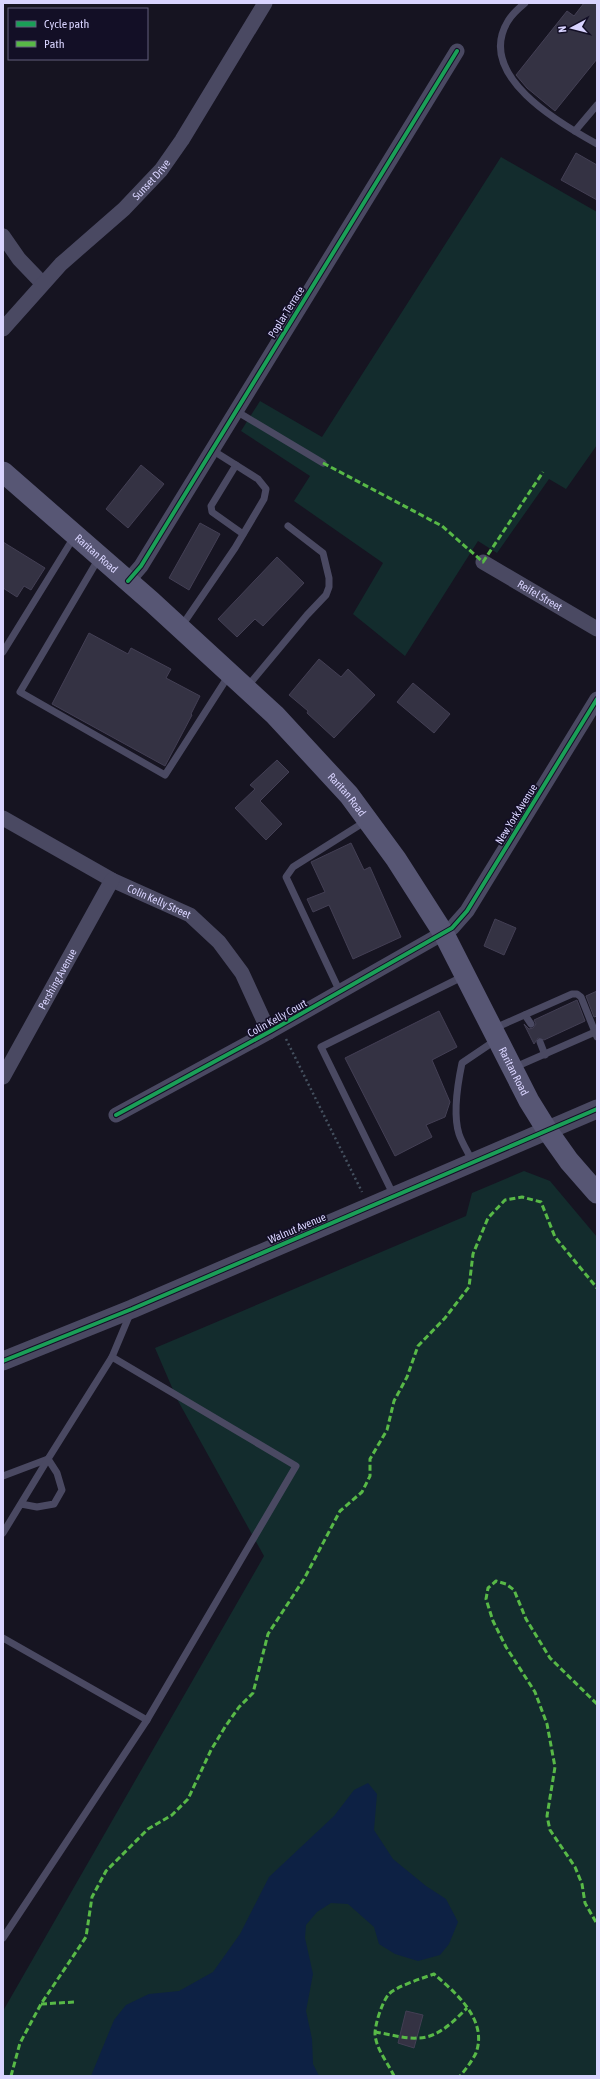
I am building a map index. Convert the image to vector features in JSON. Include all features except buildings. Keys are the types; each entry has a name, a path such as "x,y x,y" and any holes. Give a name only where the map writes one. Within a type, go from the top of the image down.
{"main road":[{"name":"Raritan Road","path":"5,478 75,535 128,581 275,715 326,768 369,820 396,858 444,934 495,1034 547,1130 569,1161 597,1193"}],"street":[{"name":"Sunset Drive","path":"3,329 42,283 77,249 124,209 161,170 182,140 265,3"},
{"name":"Poplar Terrace","path":"128,581 141,566 457,51"},
{"path":"3,236 19,259 42,283"},
{"name":"Reifel Street","path":"483,562 597,629"},
{"name":"New York Avenue","path":"444,934 460,920 467,911 597,699"},
{"name":"Colin Kelly Street","path":"3,818 112,880 190,915 219,942 242,973 274,1030"},
{"name":"Pershing Avenue","path":"3,1077 112,880"},
{"name":"Colin Kelly Court","path":"116,1115 274,1030 444,934"},
{"name":"Walnut Avenue","path":"3,1361 132,1309 597,1108"}],"lane":[{"path":"525,3 508,20 505,28 502,46 504,66 508,75 522,90 549,114 597,144"},
{"path":"575,131 597,105"},
{"path":"236,411 324,463"},
{"path":"180,628 243,534 264,499 266,489 258,479 212,450"},
{"path":"236,465 211,506 212,512 243,534"},
{"path":"245,688 326,595 329,587 328,566 323,553 288,526"},
{"path":"3,652 75,535"},
{"path":"100,556 20,692 165,775 230,674"},
{"path":"340,992 286,877 293,867 369,820"},
{"path":"394,1196 321,1047 465,975"},
{"path":"473,1162 459,1134 456,1123 457,1086 462,1063 495,1034 526,1015 572,994 577,994 581,998 596,1035 513,1068"},
{"path":"526,1015 531,1024"},
{"path":"540,1042 545,1054"},
{"path":"3,1534 112,1357 132,1309"},
{"path":"3,1938 147,1720 296,1466 112,1357"},
{"path":"3,1476 48,1459"},
{"path":"21,1504 37,1507 54,1504 62,1490 57,1473 48,1459"},
{"path":"3,1638 147,1720"}],"path":[{"path":"274,1030 370,1207"}],"green space":[{"path":"501,157 597,212 597,445 566,489 549,479 497,553 478,541 405,656 353,614 383,563 294,501 310,476 241,431 260,401 322,437"},
{"path":"524,1171 550,1181 597,1237 597,2076 3,2076 3,2011 264,1556 177,1399 155,1348 466,1216 472,1193"}],"water":[{"path":"368,1783 377,1794 374,1830 393,1859 426,1886 446,1899 458,1922 449,1944 440,1955 418,1961 395,1954 379,1944 374,1927 348,1904 331,1903 317,1912 306,1925 305,1938 313,1974 306,2011 312,2039 313,2064 319,2076 91,2076 114,2020 126,2005 149,1994 179,1991 213,1972 240,1934 269,1877 334,1816 354,1790"}],"marked path":[{"path":"323,463 442,526 483,562 543,472"},
{"path":"11,2076 20,2043 41,2004 86,1937 92,1897 106,1871 148,1829 172,1815 188,1799 211,1750 225,1727 239,1707 253,1693 268,1634 304,1579 340,1511 362,1492 370,1476 370,1459 387,1430 394,1401 407,1377 418,1346 445,1318 469,1287 473,1254 488,1218 505,1200 522,1197 541,1202 555,1237 597,1288"},
{"path":"597,1704 550,1658 526,1619 514,1590 506,1584 496,1581 488,1588 486,1599 493,1621 506,1647 535,1692 547,1724 555,1767 547,1816 550,1830 575,1867 582,1884 585,1903 597,1924"},
{"path":"394,2076 376,2040 375,2034 379,2013 386,1998 393,1991 410,1982 434,1974 452,1990 468,2008 478,2029 479,2041 476,2053 460,2076"},
{"path":"41,2004 75,2002"},
{"path":"375,2032 408,2038 425,2037 445,2028 467,2008"}],"cycle path":[{"path":"128,581 141,566 457,51"},
{"path":"116,1115 269,1032 452,928 467,911 597,699"},
{"path":"3,1361 132,1309 597,1109"}]}
